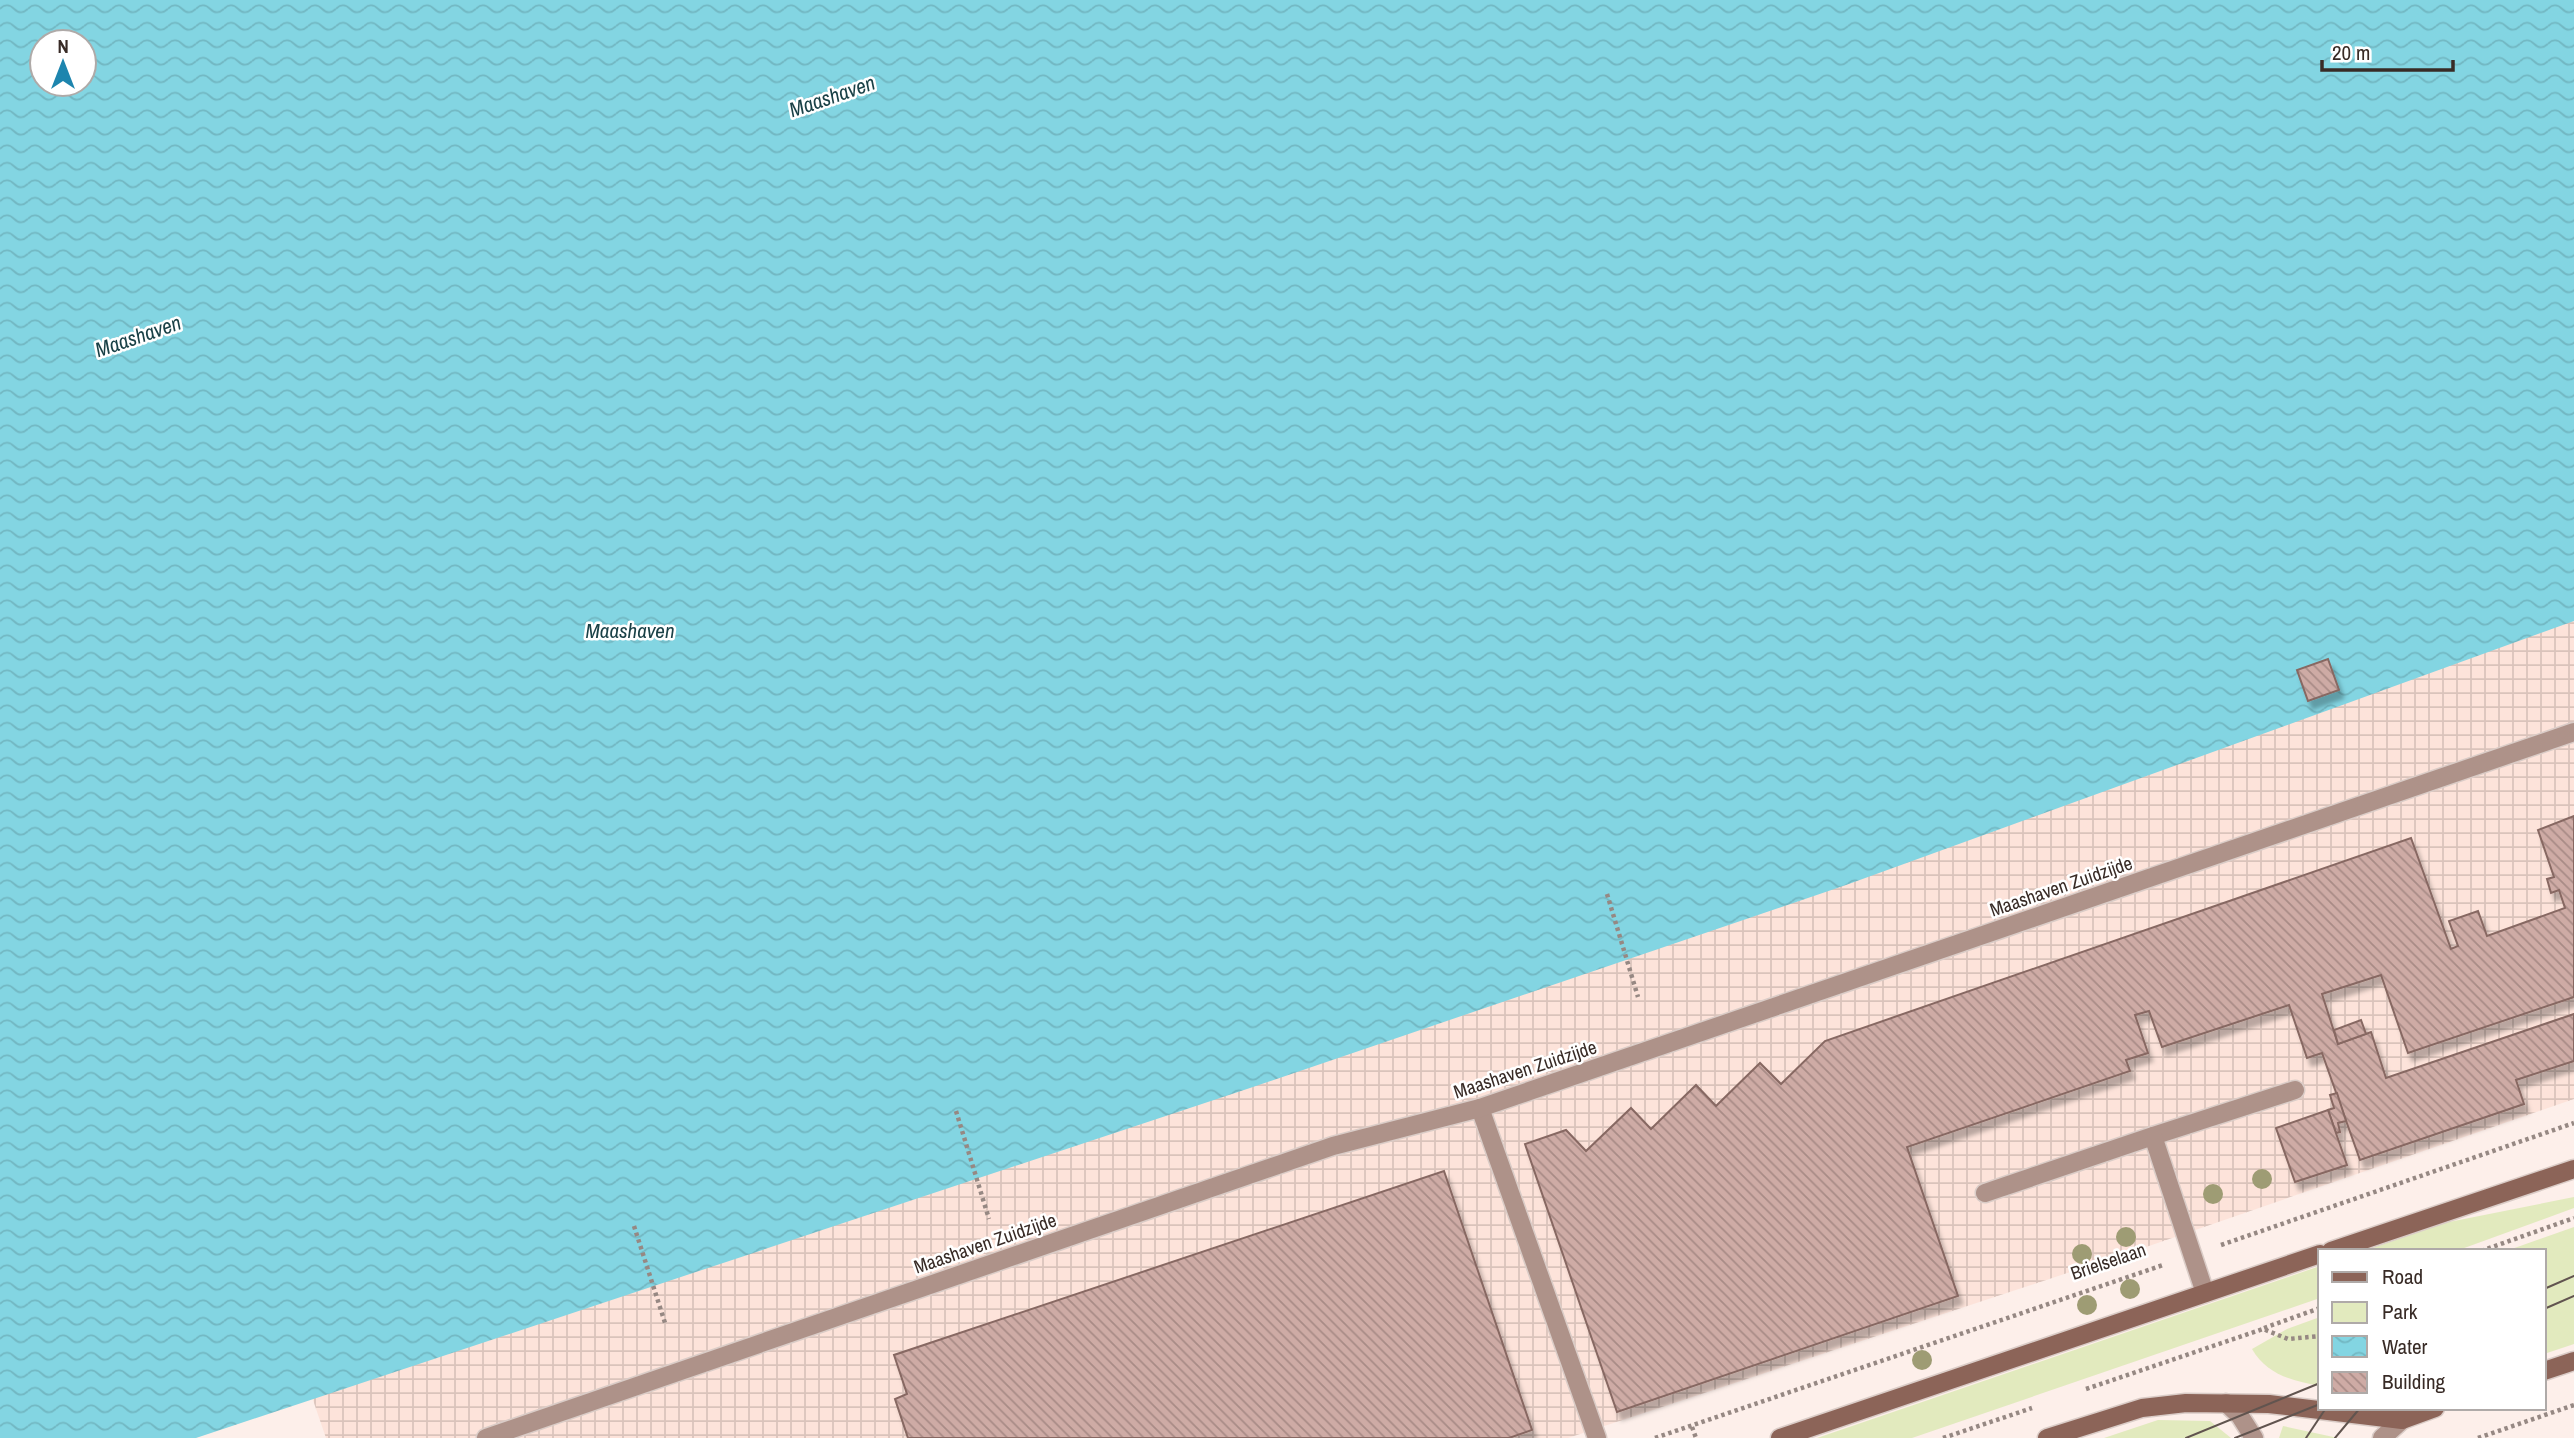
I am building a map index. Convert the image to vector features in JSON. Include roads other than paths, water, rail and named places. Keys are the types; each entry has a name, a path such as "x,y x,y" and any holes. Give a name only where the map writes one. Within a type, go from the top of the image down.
{"main road":[{"path":"2337,1249 2574,1169"},
{"path":"1780,1438 2318,1255"},
{"path":"2546,1370 2574,1361"},
{"path":"2047,1438 2142,1408 2226,1403 2318,1409"},
{"path":"2326,1410 2402,1420 2430,1410"}],"street":[{"name":"Maashaven Zuidzijde","path":"486,1438 1333,1146 1480,1108 2574,732"},
{"path":"1985,1193 2295,1090"},
{"path":"1480,1108 1597,1438"},
{"path":"2153,1136 2206,1293"},
{"path":"2226,1403 2240,1416 2254,1438"},
{"path":"2382,1438 2402,1420"}],"water":[{"name":"Maashaven","path":"0,0 2574,0 2574,621 1846,885 1250,1088 196,1438 0,1438"}],"tram line":[{"path":"2546,1288 2574,1276"},
{"path":"2546,1308 2574,1296"},
{"path":"2186,1438 2318,1384"},
{"path":"2235,1438 2318,1405"},
{"path":"2306,1438 2325,1410"},
{"path":"2335,1438 2358,1410"}]}
